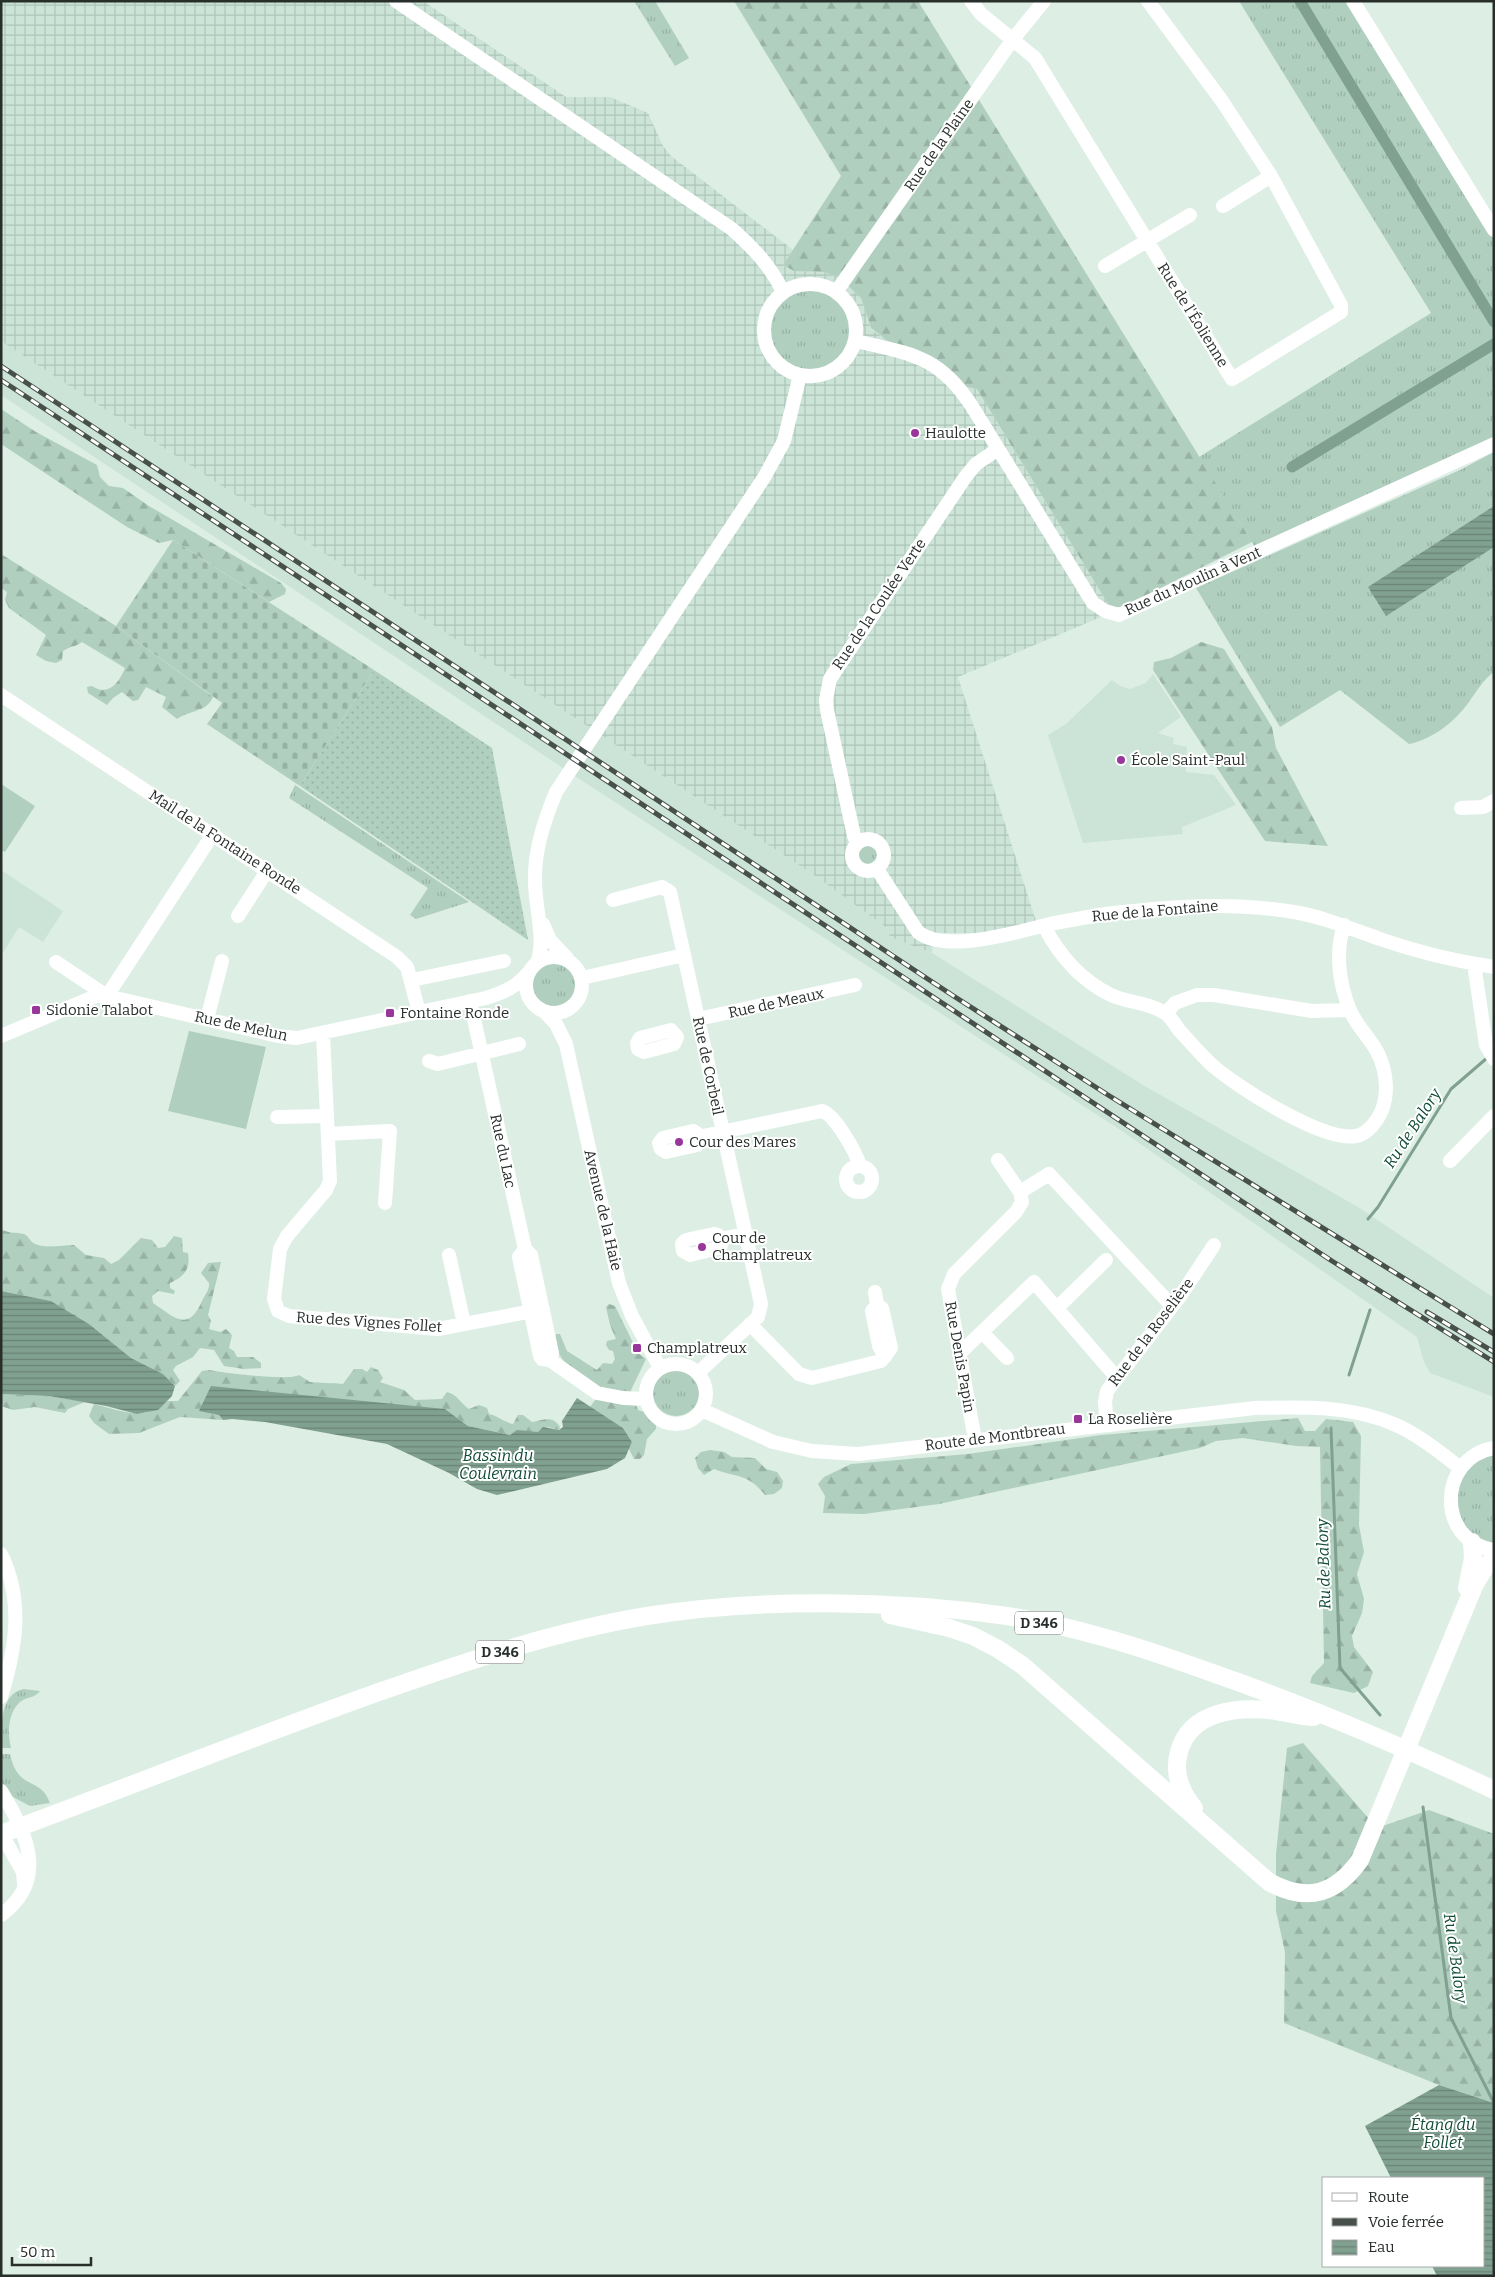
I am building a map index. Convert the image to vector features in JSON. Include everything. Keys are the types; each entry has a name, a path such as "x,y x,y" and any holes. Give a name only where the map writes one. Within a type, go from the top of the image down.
{"main road":[{"path":"1333,1717 1311,1717 1259,1710 1228,1711 1212,1716 1194,1726 1181,1744 1177,1759 1177,1776 1184,1795 1197,1812 1262,1870 1285,1884 1295,1886 1323,1884 1333,1879 1352,1861 1360,1847 1469,1584 1473,1558 1472,1542"},
{"path":"815,1604 905,1617 957,1631 998,1649 1051,1689 1269,1882 1293,1893 1315,1893 1328,1890 1339,1884 1360,1860 1476,1584 1486,1566 1494,1558"},
{"name":"D 346","path":"1,1834 315,1715 512,1648 648,1616 750,1605 902,1606 1008,1616 1092,1634 1166,1656 1333,1717 1494,1790"},
{"path":"1456,1772 1494,1780"}],"street":[{"path":"396,1 732,230 755,250 773,272 783,292"},
{"name":"Rue de l'Éolienne","path":"971,1 981,14 1013,38 1035,58 1232,379 1341,312 1341,305 1271,176 1222,101 1148,1"},
{"name":"Rue de la Plaine","path":"836,292 1013,38 1044,1"},
{"path":"1353,1 1494,230"},
{"path":"1222,206 1271,176"},
{"path":"1105,266 1190,215"},
{"path":"809,283 823,285 836,292 846,300 853,312 856,325 856,341 850,353 841,364 829,372 815,376 800,375 786,370 774,360 766,347 763,332 765,316 772,303 783,292 795,286 809,283"},
{"name":"Rue du Moulin à Vent","path":"856,341 913,354 931,363 948,375 963,392 1093,603 1104,611 1119,615 1494,444"},
{"path":"535,881 544,928 550,940 573,964 582,978 581,994 572,1007 559,1013 541,1009 528,995 526,987 541,948 535,881 541,832 556,792 765,476 784,441 800,375"},
{"name":"Rue de la Coulée Verte","path":"877,869 867,872 854,865 851,856 857,843 827,710 826,700 830,679 966,476 976,464 998,449"},
{"name":"Mail de la Fontaine Ronde","path":"1,695 397,957 407,967 419,1012"},
{"path":"1461,808 1483,807 1494,801"},
{"path":"56,962 107,996 213,834"},
{"path":"857,843 871,839 880,844 884,859 877,869"},
{"name":"Rue de la Fontaine","path":"877,869 918,932 930,939 964,941 1005,935 1112,913 1222,905 1294,912 1344,925 1380,939 1474,964 1494,967"},
{"path":"238,916 267,871"},
{"name":"Rue de Corbeil","path":"612,900 662,887 670,892 761,1304 758,1317 698,1373"},
{"path":"1044,926 1056,950 1081,975 1111,995 1149,1005 1166,1013 1213,1066 1260,1098 1305,1123 1340,1135 1358,1136 1373,1125 1382,1110 1386,1093 1382,1064 1374,1047 1350,1010 1340,976 1339,940 1344,925"},
{"path":"582,978 684,955"},
{"path":"533,967 551,956 567,959 573,964"},
{"path":"207,1019 222,961"},
{"path":"412,980 504,961"},
{"path":"1474,964 1486,1045 1494,1059"},
{"name":"Rue de Melun","path":"1,1036 96,996 107,996 297,1038 486,998 509,990 520,983 533,967"},
{"name":"Rue de Meaux","path":"677,1037 699,1026 854,986"},
{"path":"1166,1013 1175,1003 1197,995 1214,995 1312,1011 1350,1010"},
{"name":"Rue de Melun","path":"486,998 519,997 541,1009"},
{"name":"Rue du Lac","path":"470,1001 525,1249 531,1254 537,1310 552,1353 550,1360 597,1393 623,1398 646,1398"},
{"name":"Avenue de la Haie","path":"566,1044 568,1018 572,1007"},
{"name":"Avenue de la Haie","path":"541,1009 556,1024 566,1044 619,1283 632,1316 660,1368"},
{"name":"Rue des Vignes Follet","path":"323,1033 330,1181 326,1190 287,1236 280,1249 274,1300 278,1311 289,1316 438,1330 537,1310"},
{"path":"429,1061 438,1064 519,1044"},
{"path":"698,1137 822,1111 832,1116 860,1166"},
{"path":"276,1117 327,1116"},
{"path":"1450,1161 1494,1116"},
{"path":"328,1134 390,1131 385,1203"},
{"path":"998,1160 1020,1192 1049,1174 1172,1306"},
{"name":"Rue Denis Papin","path":"974,1440 948,1289 954,1274 1016,1212 1022,1202 1020,1192"},
{"path":"720,1239 745,1234"},
{"name":"Rue de la Roselière","path":"1107,1424 1105,1402 1107,1391 1172,1306 1214,1245"},
{"name":"Rue des Vignes Follet","path":"449,1255 464,1324"},
{"path":"1057,1308 1106,1260"},
{"path":"959,1354 1034,1282 1117,1378"},
{"path":"750,1324 799,1374 812,1378 880,1361 885,1358 892,1348 882,1308 876,1299"},
{"path":"982,1332 1008,1358"},
{"path":"676,1363 692,1368 698,1373 707,1391 706,1401 702,1410 689,1421 673,1424 658,1418 648,1406 646,1398 650,1378 660,1368 676,1363"},
{"name":"Route de Montbreau","path":"702,1410 773,1442 812,1451 858,1454 1255,1408 1321,1407 1364,1413 1398,1425 1460,1468"},
{"path":"1494,1448 1472,1457 1460,1468 1453,1483 1450,1499 1453,1516 1460,1530 1472,1542 1494,1550"},
{"path":"1,1554 13,1585 17,1615 13,1652 1,1696"},
{"path":"1,1791 27,1841 31,1869 25,1891 14,1906 1,1915"},
{"path":"1,1834 24,1872 25,1891"}],"shaded area":[{"path":"1,1 423,1 566,97 610,97 648,113 663,146 671,156 793,250 783,265 794,271 824,272 841,279 861,298 871,329 889,342 914,348 938,361 957,376 967,387 977,389 1113,612 958,677 1036,921 985,933 933,933 932,953 890,937 887,928 814,875 1,341"},
{"path":"1,341 814,875 887,928 890,937 932,953 1143,1085 1358,1207 1494,1298 1494,1397 1430,1373 1424,1362 1417,1337 1119,1129 584,782 1,395"},
{"name":"École Saint-Paul","path":"1153,674 1181,717 1158,733 1174,738 1173,744 1187,747 1186,772 1214,775 1236,805 1182,827 1183,834 1083,843 1048,735 1066,724 1112,680 1120,686 1130,689 1146,683"},
{"path":"1,870 63,911 43,942 19,927 1,956"}],"green space":[{"path":"634,1 655,1 689,58 675,66"},
{"path":"734,1 918,1 1252,542 1113,612 977,389 967,387 957,376 938,361 914,348 889,342 871,328 861,298 841,279 824,272 794,271 783,265 841,176"},
{"path":"1239,1 1347,1 1494,239 1494,439 1255,547 1199,457 1431,313"},
{"path":"811,290 826,293 839,302 848,315 851,330 848,345 839,358 826,367 811,370 796,367 783,358 774,345 771,330 774,315 783,302 796,293"},
{"path":"1,409 36,432 97,465 100,477 109,486 123,488 149,506 281,583 286,589 285,594 269,602 173,540 159,543 127,527 1,444"},
{"path":"1494,452 1494,672 1484,681 1459,714 1444,728 1427,738 1409,744 1340,690 1280,727 1196,588 1460,470"},
{"path":"173,540 374,670 300,786 207,724 222,703 116,626"},
{"path":"1,554 116,626 213,697 210,702 207,706 177,719 162,707 166,697 146,687 138,700 133,701 122,692 107,705 88,693 87,687 92,686 103,690 112,687 120,679 125,668 82,642 63,651 62,660 56,663 46,661 36,655 46,635 9,608 5,600 7,592 1,588"},
{"path":"1201,642 1224,649 1272,727 1276,748 1328,846 1265,841 1153,670 1154,662 1171,658"},
{"path":"374,670 492,748 528,940 300,786"},
{"path":"1,784 35,806 5,852 1,850"},
{"path":"295,785 469,902 416,919 410,915 428,888 289,798"},
{"path":"863,846 871,846 876,851 874,862 863,864 858,859 858,851"},
{"path":"553,959 562,961 570,966 575,974 577,983 575,992 570,1000 562,1005 553,1007 544,1005 536,1000 531,992 529,983 531,974 536,966 544,961"},
{"path":"189,1031 266,1047 246,1129 168,1111"},
{"path":"1,1229 24,1234 33,1243 49,1247 74,1245 86,1255 104,1258 111,1264 119,1260 141,1238 152,1240 158,1248 165,1247 174,1236 182,1238 183,1252 188,1253 189,1259 187,1268 179,1278 170,1283 170,1288 175,1291 174,1294 158,1291 152,1296 153,1303 174,1317 186,1320 191,1317 197,1311 209,1288 209,1283 201,1273 208,1263 221,1262 208,1315 211,1321 209,1329 220,1332 226,1329 232,1335 229,1348 234,1351 237,1357 253,1357 261,1363 261,1368 244,1369 224,1366 214,1350 200,1348 193,1357 176,1366 173,1370 180,1381 175,1386 163,1374 131,1358 89,1324 51,1301 1,1291"},
{"path":"609,1304 615,1306 638,1353 646,1359 631,1390 638,1410 644,1412 656,1424 656,1429 647,1439 644,1455 640,1459 634,1459 629,1449 632,1442 623,1428 590,1407 598,1396 569,1368 558,1351 555,1342 556,1334 560,1334 567,1351 597,1370 603,1363 612,1364 615,1359 613,1351 609,1350 606,1345 607,1341 616,1339 610,1325 606,1307"},
{"path":"371,1367 378,1370 383,1378 380,1382 404,1390 415,1400 442,1399 447,1392 454,1395 469,1409 479,1405 487,1408 489,1414 513,1424 518,1415 523,1415 532,1422 551,1420 560,1427 559,1430 548,1427 538,1432 510,1435 468,1426 445,1409 219,1415 223,1420 180,1417 139,1433 109,1434 94,1423 89,1416 94,1404 132,1413 141,1413 159,1408 167,1401 178,1401 202,1371 209,1370 270,1377 293,1377 299,1375 310,1382 343,1384 354,1369 362,1369 367,1372"},
{"path":"671,1370 681,1370 695,1380 699,1393 695,1406 689,1412 681,1416 671,1416 657,1406 653,1398 653,1388 663,1374"},
{"path":"1,1394 49,1396 85,1402 68,1409 65,1413 35,1407 13,1410 1,1406"},
{"path":"1298,1418 1305,1431 1315,1431 1326,1419 1353,1422 1361,1436 1359,1525 1364,1552 1357,1574 1364,1599 1362,1613 1352,1636 1354,1647 1373,1672 1368,1686 1354,1693 1310,1683 1312,1676 1324,1663 1320,1447 1296,1446 1243,1438 1216,1441 1200,1448 939,1504 864,1514 823,1513 825,1496 818,1484 824,1477 851,1464 968,1454 1101,1435"},
{"path":"710,1450 724,1452 732,1457 755,1458 766,1469 777,1472 783,1481 782,1488 774,1494 765,1495 753,1483 742,1477 714,1469 704,1475 698,1468 695,1458 701,1452"},
{"path":"1494,1454 1494,1544 1476,1536 1467,1528 1462,1520 1457,1502 1463,1475 1480,1459"},
{"path":"24,1689 40,1691 34,1696 23,1700 14,1709 9,1728 11,1748 1,1748 2,1721 6,1704 16,1692"},
{"path":"1303,1743 1377,1828 1429,1810 1494,1834 1494,2103 1439,2085 1284,2023 1285,1952 1276,1911 1276,1854 1287,1748"},
{"path":"1,1754 10,1754 18,1774 41,1789 50,1803 30,1806 11,1796 1,1782"}],"water":[{"path":"1494,506 1494,547 1386,616 1368,587"},
{"path":"1,1291 51,1301 89,1324 131,1358 163,1374 175,1386 172,1396 158,1410 137,1414 106,1406 49,1396 1,1394"},
{"name":"Bassin du Coulevrain","path":"211,1386 445,1409 468,1426 510,1435 517,1430 538,1432 543,1427 559,1430 563,1427 562,1421 577,1398 623,1428 632,1442 625,1458 607,1469 497,1495 477,1489 449,1473 387,1444 265,1422 223,1420 219,1415 199,1411"},
{"name":"Étang du Follet","path":"1439,2085 1494,2103 1494,2276 1437,2276 1432,2267 1485,2267 1485,2177 1390,2177 1365,2126"}],"waterway":[{"path":"1300,1 1494,322"},
{"path":"1292,467 1494,344"},
{"name":"Ru de Balory","path":"1368,1219 1378,1207 1451,1089 1487,1058"},
{"name":"Ru de Balory","path":"1349,1375 1370,1310"},
{"name":"Ru de Balory","path":"1331,1428 1340,1668 1380,1715"},
{"name":"Ru de Balory","path":"1423,1807 1451,2018 1494,2103"}],"railway":[{"path":"1,366 952,995 1108,1095 1494,1334"},
{"path":"1,380 1332,1261 1494,1362"},
{"path":"1427,1312 1494,1352"}],"place":[{"name":"Haulotte","path":"915,433"},
{"name":"École Saint-Paul","path":"1121,760"},
{"name":"Sidonie Talabot","path":"36,1010"},
{"name":"Fontaine Ronde","path":"390,1013"},
{"name":"Cour des Mares","path":"679,1142"},
{"name":"Cour de Champlatreux","path":"702,1247"},
{"name":"Champlatreux","path":"637,1348"},
{"name":"La Roselière","path":"1078,1419"}]}
